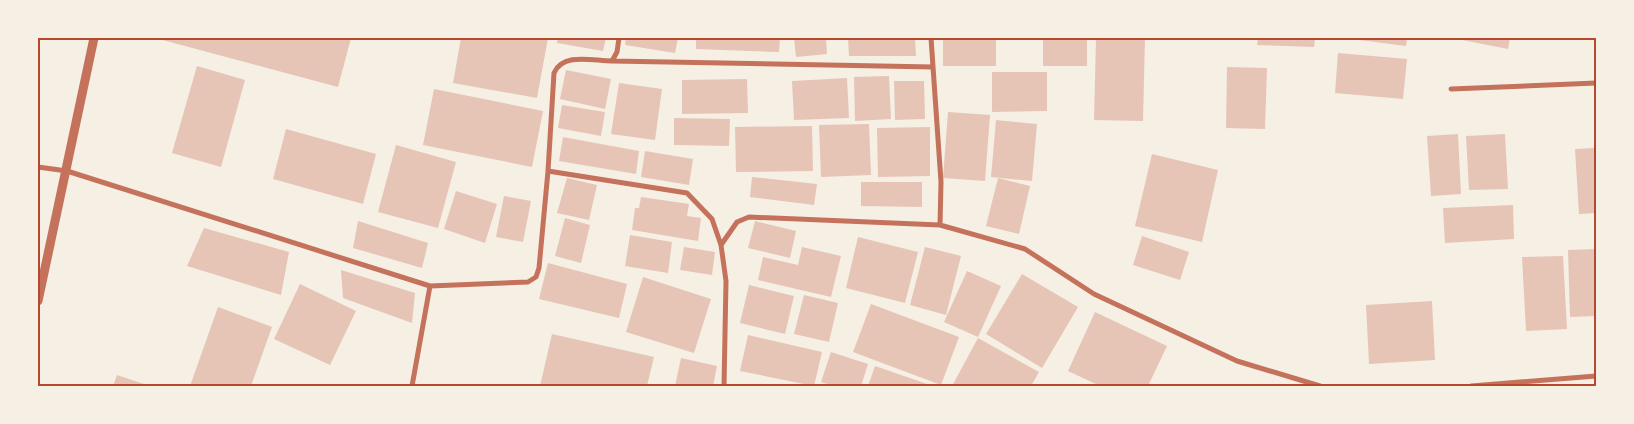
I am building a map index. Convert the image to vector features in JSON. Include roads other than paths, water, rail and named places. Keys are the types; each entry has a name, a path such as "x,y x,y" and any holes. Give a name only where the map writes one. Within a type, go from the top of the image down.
{"street":[{"path":"38,301 94,38"},
{"path":"612,61 617,52 619,38"},
{"path":"931,38 941,182 940,225"},
{"path":"38,167 67,171 430,286 528,282 536,277 539,268 548,171 554,72 557,64 566,59 933,67"},
{"path":"1451,89 1596,83"},
{"path":"548,171 688,193 712,219 721,244 726,281 724,386"},
{"path":"721,244 737,222 749,216 940,225 1024,248 1103,298 1237,361 1320,386"},
{"path":"412,386 430,286"},
{"path":"1471,386 1549,384 1596,376"}]}
